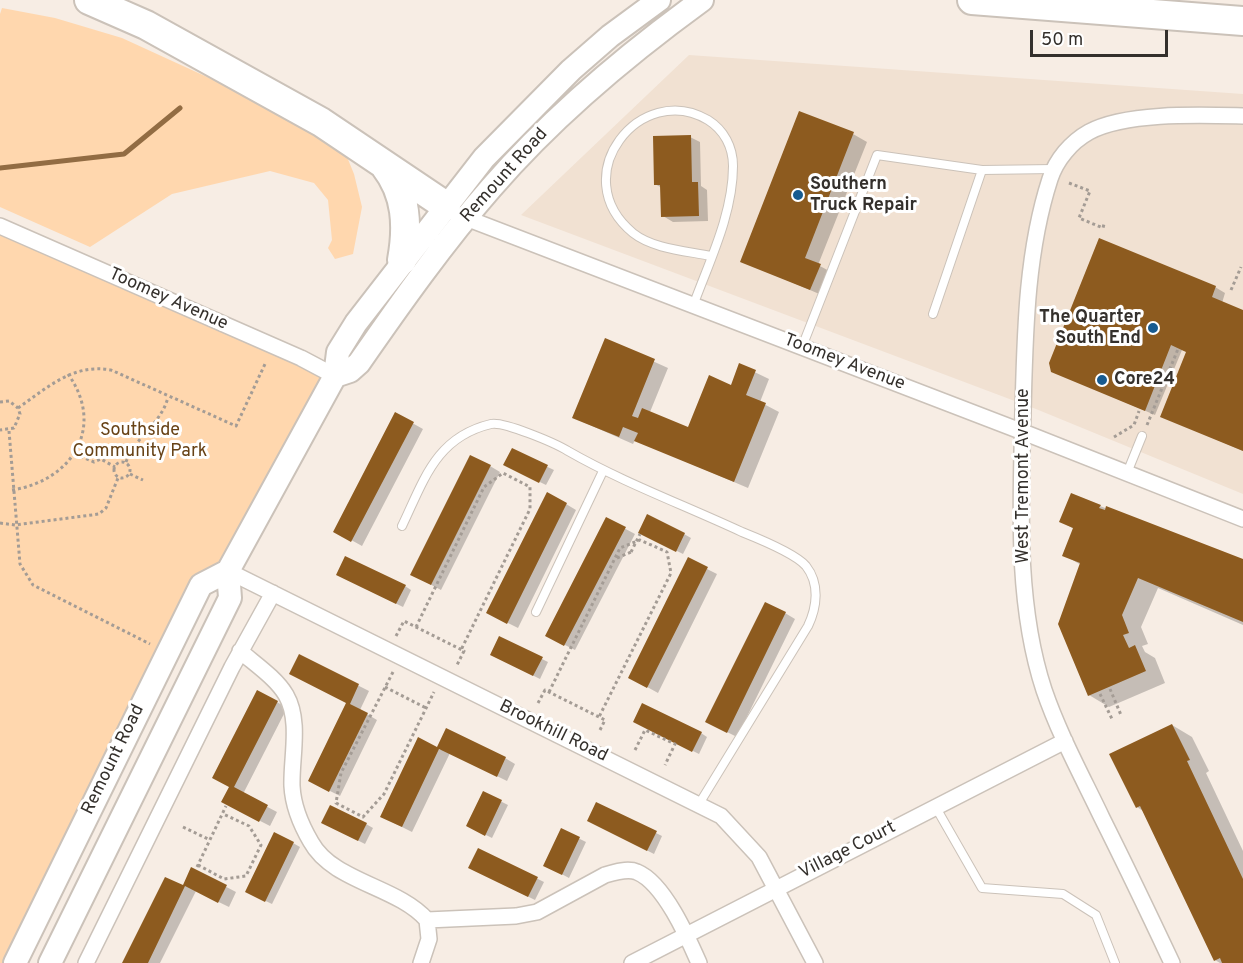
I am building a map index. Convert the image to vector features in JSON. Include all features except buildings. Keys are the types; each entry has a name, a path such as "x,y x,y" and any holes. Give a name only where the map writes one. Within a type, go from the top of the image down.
{"highway":[{"path":"88,0 146,25 248,81 382,162 456,212"},
{"path":"972,0 1243,21"},
{"path":"382,162 394,179 403,204 406,233 402,261"}],"main road":[{"name":"Remount Road","path":"335,376 350,371 358,363 508,131 610,36 659,0"},
{"name":"Remount Road","path":"50,963 230,598 228,571 335,376 335,363 340,348 402,261 456,212 501,177 565,111 648,40 702,0"},
{"name":"Remount Road","path":"15,963 201,585 228,571"}],"street":[{"name":"West Tremont Avenue","path":"1172,963 1065,741 1038,667 1024,582 1021,523 1025,331 1038,228 1055,169 1072,144 1089,132 1108,124 1152,117 1243,116"},
{"name":"Toomey Avenue","path":"456,212 1243,519"},
{"name":"Toomey Avenue","path":"0,226 301,358 335,376"},
{"name":"Brookhill Road","path":"228,571 721,816 751,845 777,888 815,963"},
{"path":"86,963 240,651 273,593"},
{"path":"240,651 286,695 292,709 292,788 296,810 311,844 321,857 409,904 427,920 429,939 421,963"},
{"name":"Village Court","path":"632,963 1065,741"},
{"path":"427,920 516,916 537,912 605,875 636,871 646,878 663,897 687,934 699,963"}],"lane":[{"path":"693,306 725,218 733,166 729,142 715,125 694,112 670,110 643,119 620,137 607,165 605,189 612,210 634,234 663,246 711,256"},
{"path":"802,347 877,155 982,170 1055,169"},
{"path":"933,314 982,170"},
{"path":"402,525 431,467 451,441 493,423 549,440 603,471 776,547 806,566 816,590 816,609 808,626 699,804"},
{"path":"1127,473 1143,433"},
{"path":"536,612 603,471"},
{"path":"935,806 982,888 1063,894 1096,915 1115,963"}],"path":[{"path":"1069,183 1090,191 1079,218 1103,228 1104,224"},
{"path":"1231,290 1241,267"},
{"path":"1143,433 1179,349"},
{"path":"18,408 68,374 90,368 111,370 236,426 265,364"},
{"path":"12,490 36,485 52,477 75,454 83,429 81,398 68,374"},
{"path":"126,462 137,441 166,406 168,397"},
{"path":"0,402 9,401 18,408 19,423 9,431 0,430"},
{"path":"1114,437 1134,425 1139,411"},
{"path":"9,431 12,490 20,564 33,585 157,647"},
{"path":"80,443 98,451 101,459 115,466"},
{"path":"75,454 94,462 101,459"},
{"path":"118,478 114,471 115,466 117,463 126,462"},
{"path":"126,462 131,470 130,474"},
{"path":"416,627 484,487 503,473 512,477 530,487 530,509 461,650"},
{"path":"118,478 127,477 130,474"},
{"path":"130,474 143,480"},
{"path":"0,523 15,525 99,514 106,508 118,478"},
{"path":"615,559 631,552 640,534"},
{"path":"549,692 621,548 640,540 667,552 671,573 599,717"},
{"path":"396,636 404,621 464,651 456,666"},
{"path":"393,672 341,773 336,803 363,817 384,794 434,692"},
{"path":"385,687 426,708"},
{"path":"1110,689 1121,715"},
{"path":"538,703 545,690 605,720 599,732"},
{"path":"1100,694 1112,719"},
{"path":"635,750 645,730 675,744 665,765"},
{"path":"223,814 249,826 261,845 246,876 224,879 198,866 226,806"},
{"path":"183,827 210,840"}],"shaded area":[{"path":"689,55 1243,94 1243,494 1036,409 521,215"}],"green space":[{"path":"2,8 55,18 122,38 242,93 345,152 354,174 362,207 353,254 335,259 328,248 332,240 328,200 314,183 270,171 172,194 90,247 0,207 0,14"},
{"name":"Southside Community Park","path":"0,226 335,376 242,543 201,585 15,963 0,963"}],"waterway":[{"path":"0,168 124,154 180,108"}],"place":[{"name":"Southern Truck Repair","path":"798,195"},
{"name":"The Quarter South End","path":"1153,328"},
{"name":"Core24","path":"1102,380"}]}
